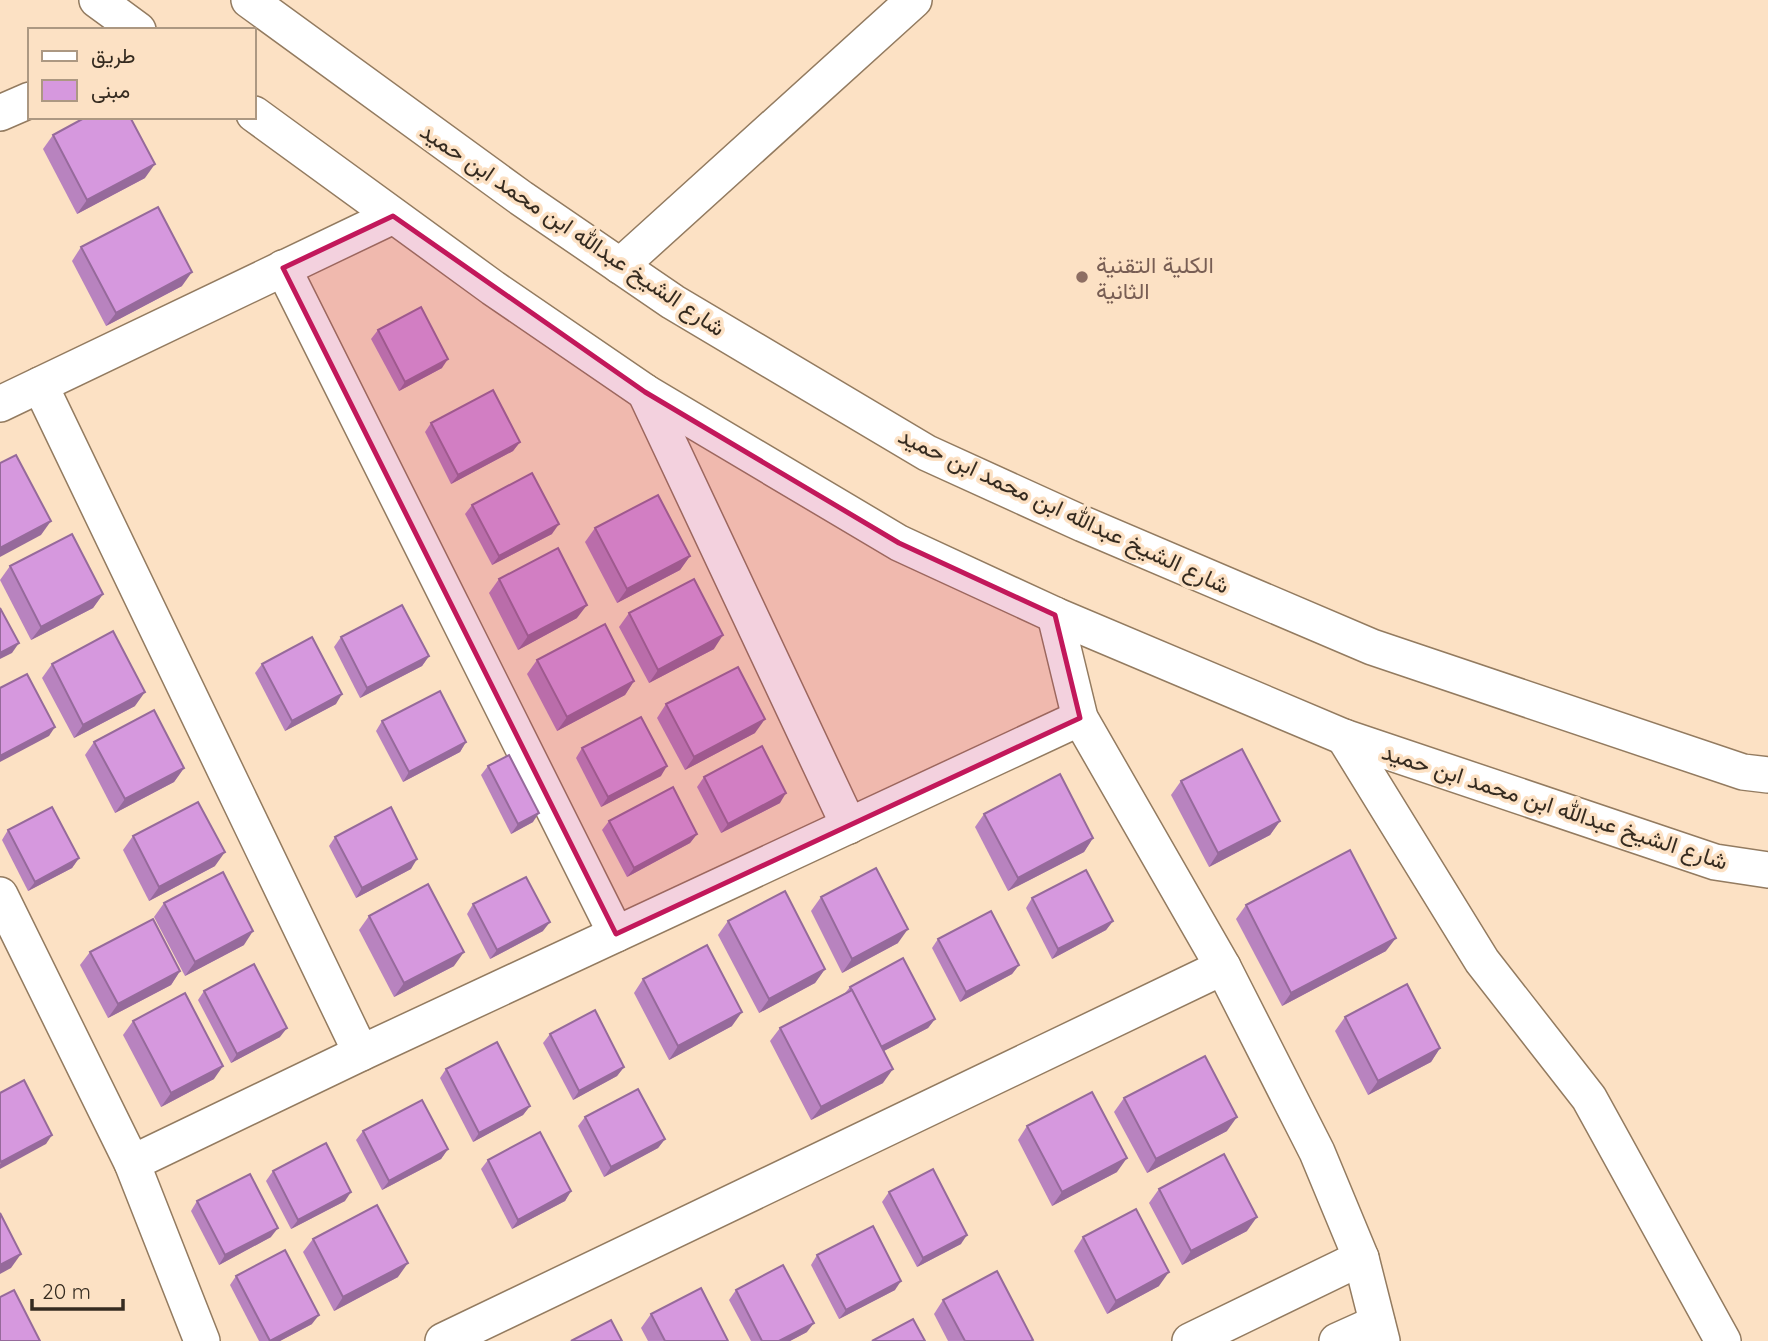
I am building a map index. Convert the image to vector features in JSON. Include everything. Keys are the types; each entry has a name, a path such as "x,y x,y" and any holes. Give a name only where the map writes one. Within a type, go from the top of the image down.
{"street":[{"path":"97,0 135,28"},
{"name":"شارع الشيخ عبدالله ابن محمد ابن حميد","path":"249,0 521,198 673,302 927,453 1083,524 1371,647 1743,772 1768,775"},
{"path":"620,266 914,0"},
{"path":"0,113 28,101"},
{"name":"شارع الشيخ عبدالله ابن محمد ابن حميد","path":"256,115 393,216 645,392 899,543 1055,615 1343,737 1715,862 1768,870"},
{"path":"0,404 393,216"},
{"path":"283,268 616,934"},
{"path":"40,385 362,1053"},
{"path":"645,392 849,825"},
{"path":"1055,615 1080,718 1223,967 1317,1152 1361,1258 1379,1332 1337,1341"},
{"path":"132,1163 1080,718"},
{"path":"1343,737 1482,961 1590,1098 1723,1341"},
{"path":"0,895 132,1163 202,1341"},
{"path":"443,1341 478,1334 1223,967"},
{"path":"1190,1341 1361,1258"}],"highlighted area":[{"path":"393,216 645,392 899,543 1055,615 1080,718 616,934 283,268"}],"building":[{"path":"82,119 131,119 155,164 87,200 53,135"},
{"path":"158,207 192,272 116,313 81,247"},
{"path":"421,307 448,359 405,382 378,330"},
{"path":"493,390 520,442 458,475 431,423"},
{"path":"16,455 51,521 0,548 0,463"},
{"path":"532,473 559,524 499,556 472,505"},
{"path":"658,495 690,556 627,589 595,528"},
{"path":"72,534 103,594 41,627 10,566"},
{"path":"558,548 587,605 528,636 499,579"},
{"path":"694,579 723,635 658,670 629,613"},
{"path":"402,605 429,656 367,688 341,637"},
{"path":"0,608 19,643 0,653"},
{"path":"605,624 634,681 567,717 537,660"},
{"path":"113,631 145,692 83,725 52,664"},
{"path":"312,637 342,694 292,721 262,664"},
{"path":"738,667 765,719 694,757 666,704"},
{"path":"27,674 55,727 0,756 0,688"},
{"path":"440,691 466,742 409,772 382,721"},
{"path":"154,710 184,768 125,799 94,742"},
{"path":"641,717 667,766 608,797 582,748"},
{"path":"762,746 786,793 728,824 704,777"},
{"path":"1242,749 1280,821 1218,853 1181,781"},
{"path":"509,755 539,813 518,824 488,766"},
{"path":"1060,774 1093,838 1018,878 984,814"},
{"path":"673,787 697,834 634,868 609,821"},
{"path":"198,802 225,852 159,887 133,836"},
{"path":"52,807 79,858 35,882 8,830"},
{"path":"391,807 417,859 362,888 335,837"},
{"path":"1350,850 1396,938 1291,993 1246,905"},
{"path":"876,868 908,929 852,959 821,897"},
{"path":"1086,870 1113,921 1058,949 1032,898"},
{"path":"223,872 253,931 195,962 164,903"},
{"path":"526,877 550,922 497,950 473,904"},
{"path":"428,884 464,952 404,983 369,916"},
{"path":"785,891 825,969 769,999 728,921"},
{"path":"991,911 1019,965 966,992 938,939"},
{"path":"153,919 180,971 118,1004 90,952"},
{"path":"707,945 742,1012 678,1046 643,979"},
{"path":"903,958 935,1019 881,1047 850,987"},
{"path":"254,964 287,1028 237,1054 204,991"},
{"path":"1407,984 1440,1048 1378,1081 1345,1017"},
{"path":"852,990 893,1069 821,1107 780,1028"},
{"path":"185,993 223,1066 171,1093 133,1021"},
{"path":"595,1010 624,1067 579,1091 550,1034"},
{"path":"497,1042 530,1106 479,1133 446,1069"},
{"path":"1205,1056 1237,1117 1156,1159 1124,1098"},
{"path":"24,1080 52,1135 1,1162 0,1093"},
{"path":"638,1089 665,1139 611,1167 585,1117"},
{"path":"1092,1092 1127,1158 1062,1192 1027,1126"},
{"path":"422,1100 448,1149 389,1181 363,1131"},
{"path":"540,1132 571,1191 518,1220 488,1160"},
{"path":"326,1143 351,1192 298,1220 273,1171"},
{"path":"1224,1154 1257,1217 1191,1251 1159,1189"},
{"path":"933,1169 967,1235 923,1258 889,1192"},
{"path":"250,1174 278,1228 225,1255 197,1201"},
{"path":"377,1205 408,1263 343,1297 313,1239"},
{"path":"1136,1209 1169,1272 1116,1301 1083,1237"},
{"path":"0,1213 21,1254 0,1265"},
{"path":"873,1226 901,1281 846,1310 817,1255"},
{"path":"285,1250 319,1315 270,1341 236,1276"},
{"path":"783,1265 814,1323 779,1341 762,1341 736,1290"},
{"path":"997,1271 1033,1340 965,1341 943,1300"},
{"path":"701,1288 728,1341 665,1341 651,1314"},
{"path":"14,1290 40,1341 0,1341 0,1297"},
{"path":"913,1319 925,1341 872,1341"},
{"path":"611,1320 622,1341 571,1341"}],"place":[{"name":"الكلية التقنية الثانية","path":"1082,277"}]}
